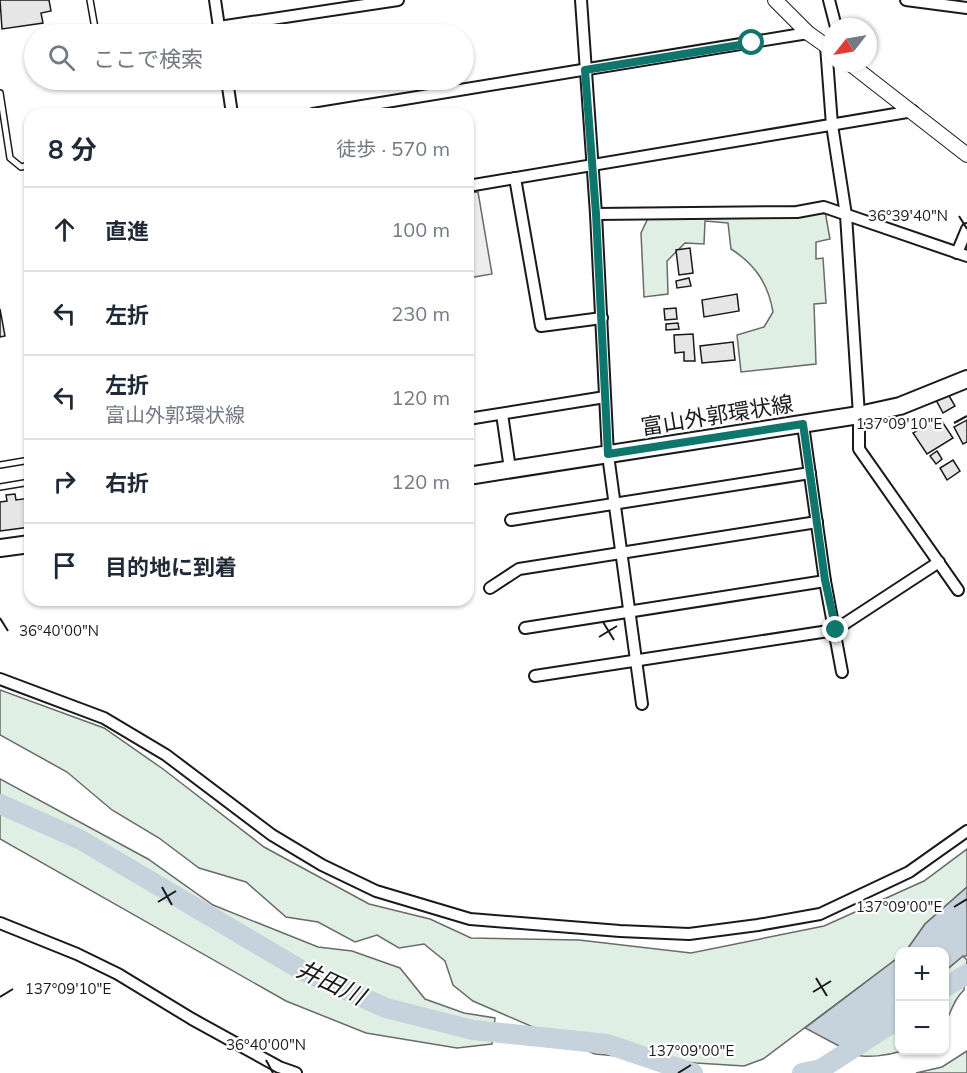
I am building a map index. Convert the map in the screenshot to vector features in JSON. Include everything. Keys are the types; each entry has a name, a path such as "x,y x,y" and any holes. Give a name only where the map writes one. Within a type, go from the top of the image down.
{"main road":[{"path":"775,0 808,33 823,44"},
{"path":"861,72 967,155"},
{"name":"富山外郭環状線","path":"474,475 860,414 900,406 967,379"},
{"path":"0,548 24,545"}],"street":[{"path":"215,0 219,24"},
{"path":"260,24 398,0"},
{"path":"581,0 596,214 608,454 642,704"},
{"path":"829,0 834,18"},
{"path":"906,0 967,8"},
{"path":"474,88 808,33"},
{"path":"830,72 832,125 846,215 860,414 859,449 958,590"},
{"path":"228,90 231,108"},
{"path":"350,108 461,90"},
{"path":"474,185 913,111"},
{"path":"515,178 541,326 602,318"},
{"path":"596,214 797,212 824,207 962,254 967,229"},
{"path":"474,418 606,397"},
{"path":"502,414 510,469"},
{"path":"803,424 825,580 842,672"},
{"path":"511,520 810,473"},
{"path":"490,588 519,569 817,522"},
{"path":"535,676 836,630 939,562"},
{"path":"525,628 825,580"},
{"path":"0,679 104,718 166,755 272,835 322,865 376,891 470,918 620,931 689,934 758,925 819,914 909,872 967,831"},
{"path":"0,923 77,954 118,974 192,1019 279,1067 296,1073"}],"lane":[{"path":"90,0 94,24"},
{"path":"0,93 10,159 21,167 24,166"},
{"path":"0,465 24,461"},
{"path":"0,488 24,483"}],"green space":[{"path":"815,205 825,211 830,239 816,242 816,259 823,258 826,303 814,304 816,364 741,372 737,335 764,327 773,312 760,276 731,249 728,223 705,221 704,244 685,243 667,261 668,294 644,297 641,233 650,214"},
{"path":"0,690 104,728 163,769 264,847 369,904 430,919 471,938 579,940 691,953 824,926 924,881 967,849 967,887 925,924 909,947 895,947 895,960 763,1059 744,1066 595,1054 473,1001 453,985 445,961 424,944 399,948 377,935 355,942 318,922 286,917 246,882 199,868 159,838 112,810 67,772 0,735"},
{"path":"0,779 148,859 213,905 318,947 352,951 400,968 425,999 464,1013 495,1018 492,1044 457,1048 366,1033 286,1001 0,839"},
{"path":"963,956 967,960 964,990 949,1015 949,1001 949,968"},
{"path":"895,1010 895,1053 871,1056 854,1054"},
{"path":"967,1051 967,1073 916,1073 942,1067"}],"shaded area":[{"path":"474,192 478,192 492,274 474,277"},
{"path":"967,887 967,956 963,956 949,968 949,947 909,947 925,924"},
{"path":"895,960 895,1010 854,1054 805,1028"}],"building":[{"path":"0,0 49,0 51,11 41,13 43,23 2,29"},
{"path":"690,248 693,273 679,275 676,250"},
{"path":"689,278 691,286 677,288 676,281"},
{"path":"737,294 739,311 704,317 702,300"},
{"path":"676,308 677,319 665,320 664,309"},
{"path":"0,309 5,336 0,337"},
{"path":"678,323 679,329 666,330 666,324"},
{"path":"693,334 695,361 684,361 684,352 675,353 674,335"},
{"path":"733,342 735,360 702,363 700,346"},
{"path":"948,394 955,406 943,413 936,400"},
{"path":"939,417 953,438 927,454 913,433"},
{"path":"967,420 967,442 963,444 954,427"},
{"path":"937,451 942,459 936,464 930,456"},
{"path":"953,460 960,471 947,480 940,468"},
{"path":"15,494 16,500 24,499 24,528 0,531 0,502 7,501 6,495"}],"waterway":[{"name":"井田川","path":"0,804 81,840 303,971 386,1008 473,1030 607,1044 693,1073"},
{"name":"井田川","path":"949,985 967,974"},
{"name":"井田川","path":"802,1073 821,1069 895,1021"}],"route":[{"path":"752,43 585,70 596,214 608,454 803,424 825,580 836,630"}]}
